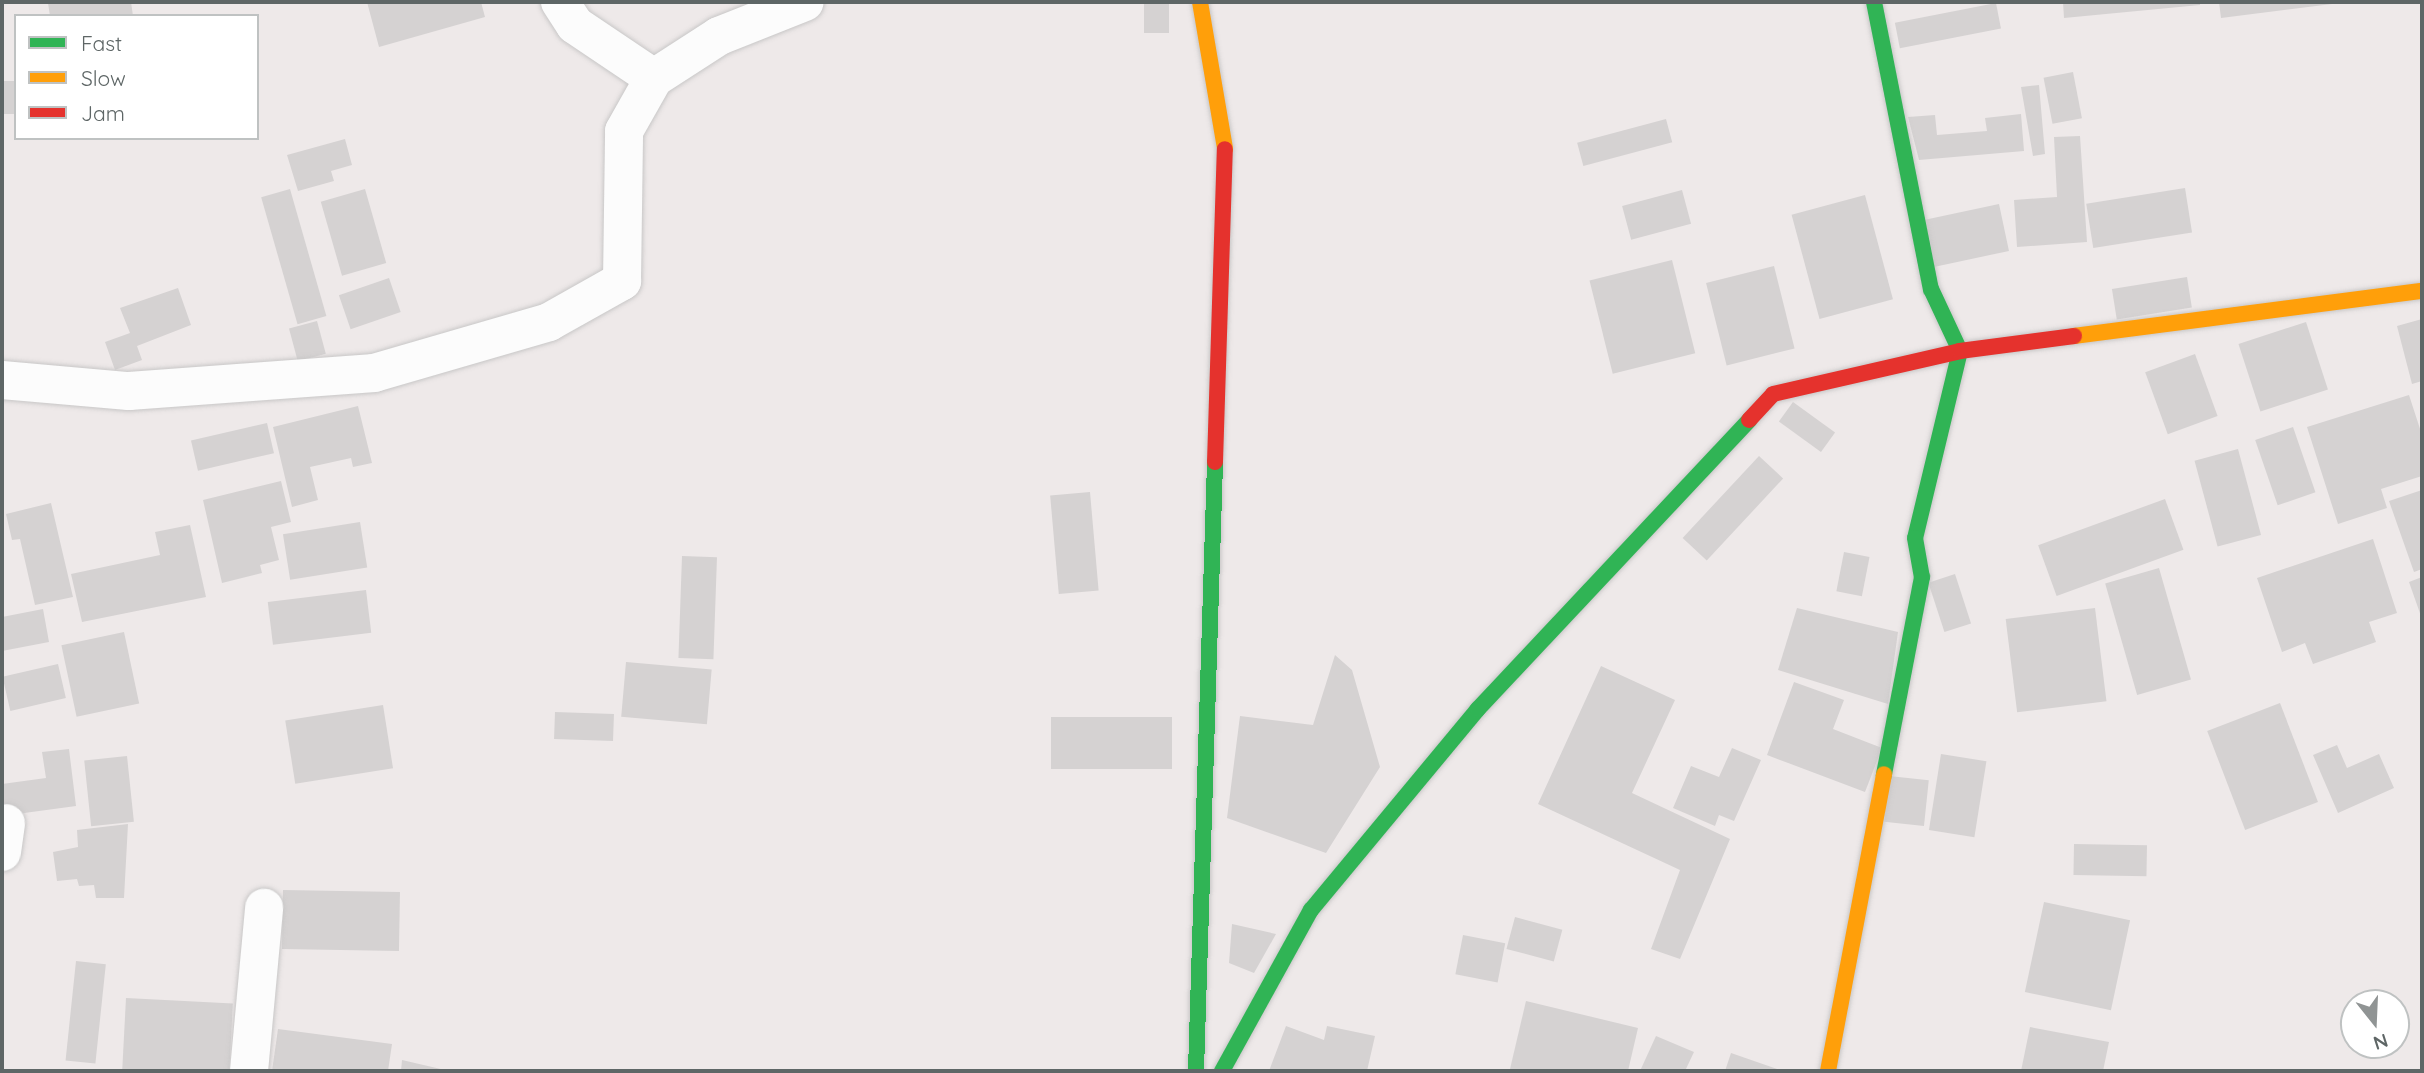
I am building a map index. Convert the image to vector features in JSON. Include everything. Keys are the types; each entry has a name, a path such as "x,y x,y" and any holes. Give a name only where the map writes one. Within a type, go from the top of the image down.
{"street":[{"path":"560,2 575,25 654,78"},
{"path":"2,380 130,391 374,373 549,321 622,281 624,131 654,78 719,36 805,2"},
{"path":"1196,1071 1225,149 1200,2"},
{"path":"1828,1071 1923,577 1914,538 1960,351 1930,289 1874,2"},
{"path":"1222,1071 1311,910 1478,709 1773,394 1960,351 2422,290"},
{"path":"249,1071 264,908"}],"building":[{"path":"131,2 133,14 50,14 48,3"},
{"path":"367,2 481,2 485,17 379,47"},
{"path":"1144,2 1169,2 1169,33 1144,33"},
{"path":"2063,2 2200,2 2200,5 2064,18"},
{"path":"2219,2 2340,2 2340,3 2221,18"},
{"path":"1996,3 2001,29 1900,48 1895,23"},
{"path":"2073,72 2082,118 2053,124 2044,78"},
{"path":"2,81 14,81 14,114 2,114"},
{"path":"2039,85 2045,154 2033,156 2021,87"},
{"path":"2021,114 2024,151 1919,160 1908,117 1935,115 1937,135 1987,131 1985,118"},
{"path":"1666,119 1672,142 1583,166 1577,143"},
{"path":"2080,136 2087,242 2017,247 2014,200 2057,197 2054,137"},
{"path":"345,139 352,165 331,171 334,181 298,191 287,155"},
{"path":"2185,188 2192,232 2093,248 2086,204"},
{"path":"290,189 326,316 298,324 261,197"},
{"path":"365,189 386,263 342,276 321,202"},
{"path":"1682,190 1691,224 1631,240 1622,206"},
{"path":"1865,195 1893,299 1820,319 1792,215"},
{"path":"1999,204 2009,251 1933,267 1923,220"},
{"path":"1672,260 1695,353 1613,374 1590,281"},
{"path":"1774,266 1795,348 1727,365 1706,283"},
{"path":"2187,277 2192,308 2117,320 2112,289"},
{"path":"389,278 401,312 351,329 339,295"},
{"path":"178,288 191,325 137,346 142,360 115,370 105,342 130,333 120,308"},
{"path":"2422,319 2422,381 2412,384 2397,326"},
{"path":"317,321 326,354 298,361 289,329"},
{"path":"2306,322 2328,390 2260,411 2238,344"},
{"path":"2195,354 2218,416 2168,434 2145,372"},
{"path":"2409,395 2422,435 2422,476 2381,489 2387,508 2338,524 2307,427"},
{"path":"1793,402 1835,433 1821,452 1779,421"},
{"path":"358,406 372,463 353,467 351,458 310,467 318,500 292,507 273,427"},
{"path":"267,423 274,453 198,471 191,441"},
{"path":"2293,427 2315,492 2278,505 2255,440"},
{"path":"2238,449 2261,535 2218,547 2195,461"},
{"path":"1759,456 1783,479 1707,560 1683,538"},
{"path":"281,481 291,522 271,527 279,560 260,565 262,573 222,583 203,500"},
{"path":"2422,490 2422,569 2414,572 2389,501"},
{"path":"1090,492 1099,591 1059,594 1050,495"},
{"path":"2165,499 2183,550 2057,596 2038,545"},
{"path":"51,503 73,597 35,605 20,539 12,540 6,514"},
{"path":"360,522 367,567 290,580 283,534"},
{"path":"190,525 206,597 82,622 71,574 160,555 155,532"},
{"path":"2373,539 2397,613 2369,622 2376,642 2313,664 2305,643 2282,652 2257,578"},
{"path":"1844,552 1870,557 1862,596 1836,591"},
{"path":"682,556 717,557 713,659 678,658"},
{"path":"2159,568 2191,680 2137,695 2105,583"},
{"path":"1955,574 1971,623 1944,632 1928,583"},
{"path":"2422,577 2422,619 2409,582"},
{"path":"366,590 371,633 273,645 268,602"},
{"path":"1797,608 1898,632 1888,704 1778,670"},
{"path":"2095,608 2106,701 2017,712 2006,619"},
{"path":"43,609 49,642 2,651 2,617"},
{"path":"124,632 139,703 77,717 61,645"},
{"path":"1335,655 1352,670 1380,767 1326,853 1227,818 1240,716 1313,725"},
{"path":"626,662 712,669 707,724 621,717"},
{"path":"58,664 66,698 10,711 2,677"},
{"path":"1601,666 1675,700 1632,793 1730,839 1680,959 1651,949 1680,870 1538,804"},
{"path":"1794,682 1844,700 1833,729 1882,748 1865,792 1767,755"},
{"path":"2280,703 2318,802 2245,830 2207,731"},
{"path":"383,705 393,768 295,784 285,720"},
{"path":"555,712 614,714 613,741 554,739"},
{"path":"1051,717 1172,717 1172,769 1051,769"},
{"path":"2337,745 2347,768 2379,754 2394,788 2338,813 2313,755"},
{"path":"1732,748 1761,760 1734,821 1719,815 1715,826 1673,808 1691,766 1719,777"},
{"path":"69,749 76,806 2,816 2,784 46,778 42,752"},
{"path":"1941,754 1986,761 1974,837 1929,830"},
{"path":"127,756 134,822 91,826 84,760"},
{"path":"1889,776 1929,780 1924,826 1884,822"},
{"path":"128,824 124,898 96,898 94,885 79,886 77,879 57,881 53,852 78,847 77,830"},
{"path":"2074,844 2147,845 2146,876 2073,875"},
{"path":"283,890 400,892 399,951 282,949"},
{"path":"2044,902 2130,920 2111,1010 2025,992"},
{"path":"1515,917 1562,930 1554,962 1506,949"},
{"path":"1232,924 1276,934 1254,973 1229,963"},
{"path":"1463,935 1505,943 1498,982 1455,974"},
{"path":"76,961 106,964 95,1064 66,1060"},
{"path":"126,998 233,1004 229,1071 122,1071"},
{"path":"1526,1001 1638,1028 1628,1071 1510,1069"},
{"path":"1286,1026 1324,1040 1327,1026 1375,1036 1367,1071 1269,1071"},
{"path":"2030,1027 2109,1042 2103,1071 2021,1071"},
{"path":"278,1029 392,1044 388,1071 272,1071"},
{"path":"1656,1036 1694,1052 1685,1071 1640,1071"},
{"path":"1731,1053 1783,1071 1725,1071"},
{"path":"402,1060 445,1070 445,1071 401,1071"}],"traffic: fast":[{"path":"1874,2 1931,289 1960,351 1915,538 1922,577 1884,774"},
{"path":"1222,1071 1311,910 1478,709 1749,420"},
{"path":"1196,1071 1215,462"}],"traffic: slow":[{"path":"1200,2 1225,149"},
{"path":"2074,336 2422,291"},
{"path":"1828,1071 1884,774"}],"traffic: jam":[{"path":"1215,462 1225,149"},
{"path":"1749,420 1773,394 1960,351 2074,336"}]}
